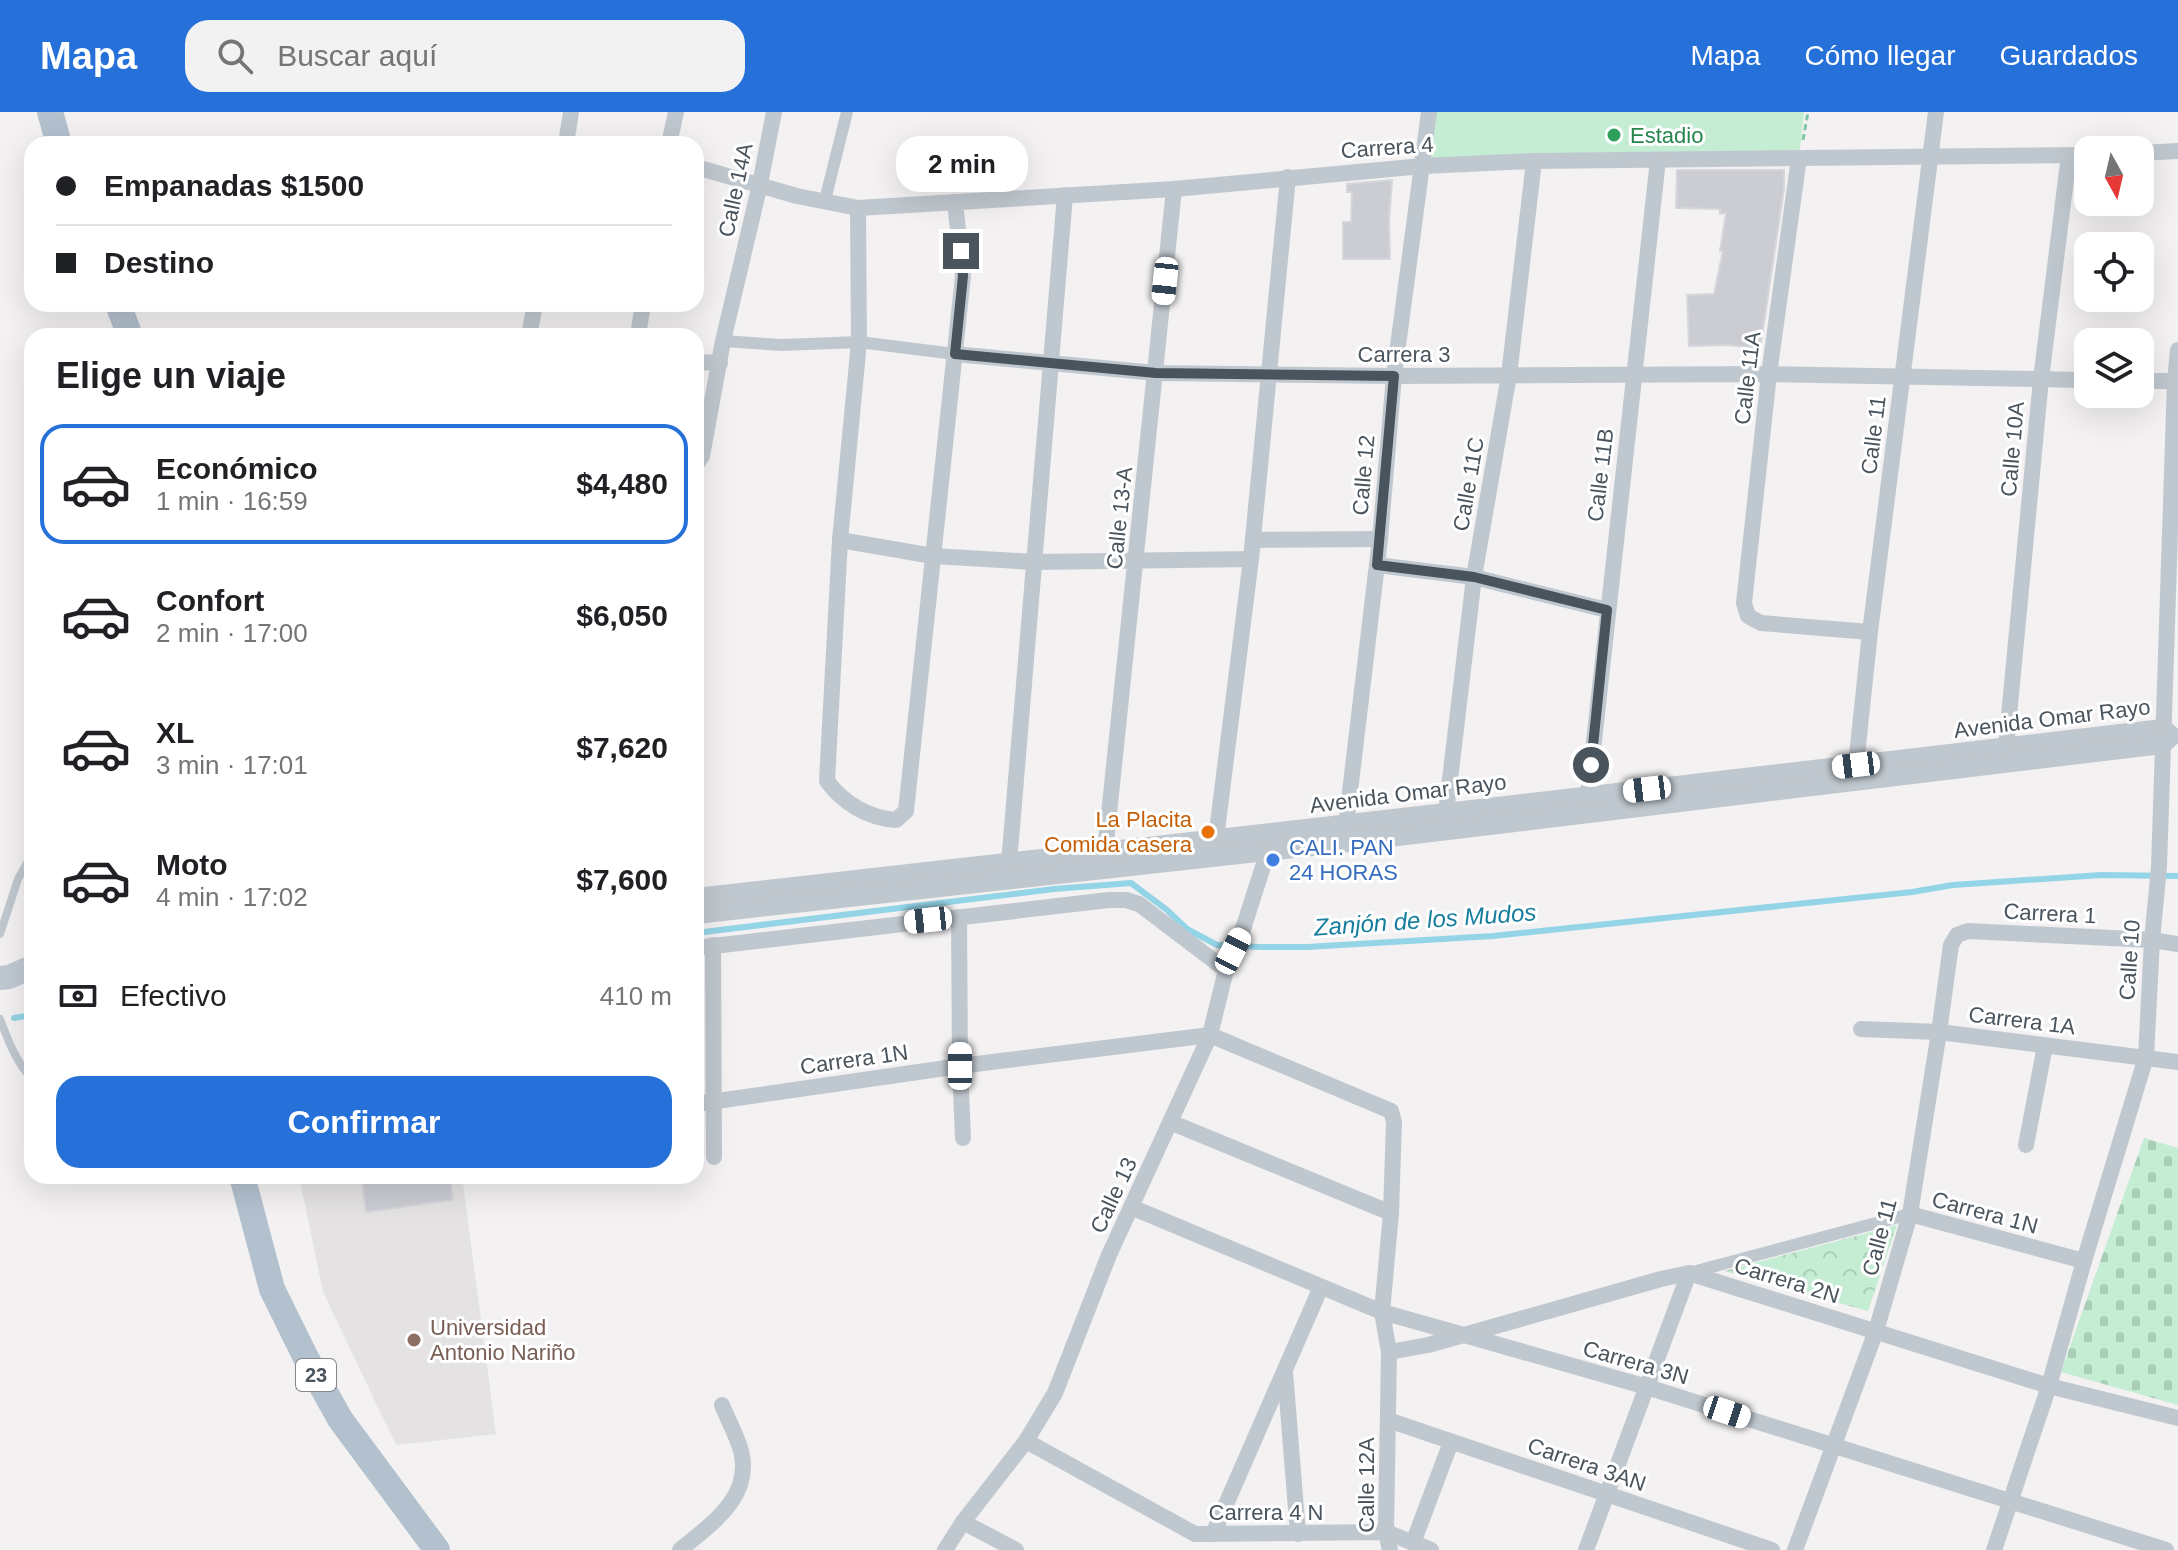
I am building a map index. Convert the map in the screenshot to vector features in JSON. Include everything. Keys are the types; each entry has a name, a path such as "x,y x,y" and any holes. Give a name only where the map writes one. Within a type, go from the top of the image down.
{"main road":[{"path":"50,112 57,136"},
{"name":"23","path":"244,1184 272,1289 305,1356 340,1419 437,1550"}],"street":[{"path":"567,136 571,112"},
{"path":"671,136 676,112"},
{"name":"Calle 14A","path":"704,446 723,341 774,112"},
{"path":"825,200 847,112"},
{"name":"Calle 12","path":"1347,833 1380,539 1394,376 1429,112"},
{"name":"Calle 11","path":"1856,765 1936,112"},
{"path":"2154,152 2178,151"},
{"name":"Calle 10A","path":"2006,747 2041,379 2069,155"},
{"name":"Carrera 4","path":"704,169 797,196 858,208 1174,189 1423,166 1534,161 2074,155"},
{"name":"Calle 11A","path":"1799,158 1769,374 1744,603 1748,616 1761,623 1870,632"},
{"name":"Calle 11B","path":"1588,796 1658,160"},
{"name":"Calle 11C","path":"1446,813 1474,577 1509,375 1534,161"},
{"path":"1216,839 1251,559 1288,177"},
{"name":"Calle 13-A","path":"1105,852 1174,189"},
{"path":"1009,863 1065,195"},
{"path":"858,208 859,342 840,540 827,781 847,803 883,819 896,820 906,811 963,276 955,202"},
{"name":"Carrera 3","path":"723,341 782,345 859,342 1156,373 1394,376 1769,374 2074,380"},
{"name":"Calle 10","path":"1994,1550 2049,1386 2146,1057 2168,736 2178,350"},
{"path":"704,362 720,363"},
{"path":"2154,381 2176,381"},
{"path":"1253,540 1380,539"},
{"path":"840,540 933,556 1035,562 1251,559"},
{"path":"1377,565 1474,577 1607,610"},
{"name":"Avenida Omar Rayo","path":"1347,833 1446,813 1588,796 2006,747 2168,736"},
{"name":"Avenida Omar Rayo","path":"704,913 1266,842 2168,736"},
{"name":"Avenida Omar Rayo","path":"704,897 1216,839 1266,842"},
{"name":"Calle 13","path":"945,1550 1026,1441 1055,1393 1109,1255 1210,1035 1226,970 1242,932 1266,842"},
{"path":"704,947 1126,900 1139,904 1226,970"},
{"path":"959,917 963,1138"},
{"name":"Calle 11","path":"1795,1550 1876,1331 1910,1214 1951,945 1957,935 1968,931"},
{"name":"Carrera 1","path":"1968,931 2178,944"},
{"path":"713,945 714,1157"},
{"name":"Carrera 1A","path":"1861,1029 1939,1032 2178,1062"},
{"path":"1210,1035 1391,1111 1394,1122 1391,1213 1382,1312 1389,1352 1428,1345 1689,1273"},
{"name":"Carrera 1N","path":"704,1103 960,1066 1210,1035"},
{"path":"2026,1145 2045,1046"},
{"path":"1170,1122 1391,1213"},
{"path":"1131,1207 1382,1312 1464,1335"},
{"name":"Carrera 1N","path":"1689,1273 1910,1214 2084,1261"},
{"path":"1586,1550 1689,1273"},
{"name":"Carrera 2N","path":"1689,1273 2049,1386 2178,1418"},
{"path":"1213,1534 1321,1287"},
{"name":"Carrera 3N","path":"1464,1335 1647,1387 2166,1550"},
{"name":"Calle 12A","path":"1389,1352 1386,1532 1390,1550"},
{"path":"1285,1369 1298,1534"},
{"path":"680,1550 718,1520 740,1487 743,1470 741,1452 722,1405"},
{"name":"Carrera 3AN","path":"1388,1420 1772,1550"},
{"name":"Carrera 4 N","path":"1026,1441 1195,1542 1213,1534 1386,1532 1431,1550"},
{"path":"1413,1543 1451,1442"},
{"path":"963,1522 1016,1550"}],"lane":[{"path":"0,934 24,868"},
{"path":"0,1019 24,1071"}],"path":[{"path":"1799,158 1808,112"}],"shaded area":[{"name":"Universidad Antonio Nariño","path":"301,1184 463,1184 496,1434 396,1445 323,1292"}],"green space":[{"name":"Estadio","path":"1429,112 1804,112 1799,158 1423,166"},
{"path":"2144,1138 2178,1148 2178,1405 2061,1372"},
{"path":"1897,1225 1868,1311 1725,1271"}],"building":[{"path":"1677,170 1784,170 1784,189 1760,349 1729,345 1689,346 1687,295 1714,294 1723,251 1720,251 1726,213 1720,214 1720,209 1676,208"},
{"path":"1392,180 1390,259 1343,259 1343,222 1351,222 1352,192 1347,192 1347,184"},
{"path":"362,1184 451,1184 453,1200 366,1212"}],"waterway":[{"name":"Zanjón de los Mudos","path":"704,932 1054,889 1131,883 1187,929 1217,945 1307,947 1493,936 1912,892 1953,885 2101,875 2178,876"},
{"name":"Zanjón de los Mudos","path":"14,1018 24,1016"}],"place":[{"name":"Estadio","path":"1614,135"},
{"name":"La Placita Comida casera","path":"1208,832"},
{"name":"CALI. PAN 24 HORAS","path":"1273,860"},
{"name":"Universidad Antonio Nariño","path":"414,1340"}],"route":[{"path":"961,251 963,276 955,354 1156,373 1394,376 1377,565 1474,577 1607,610 1591,765"}]}
